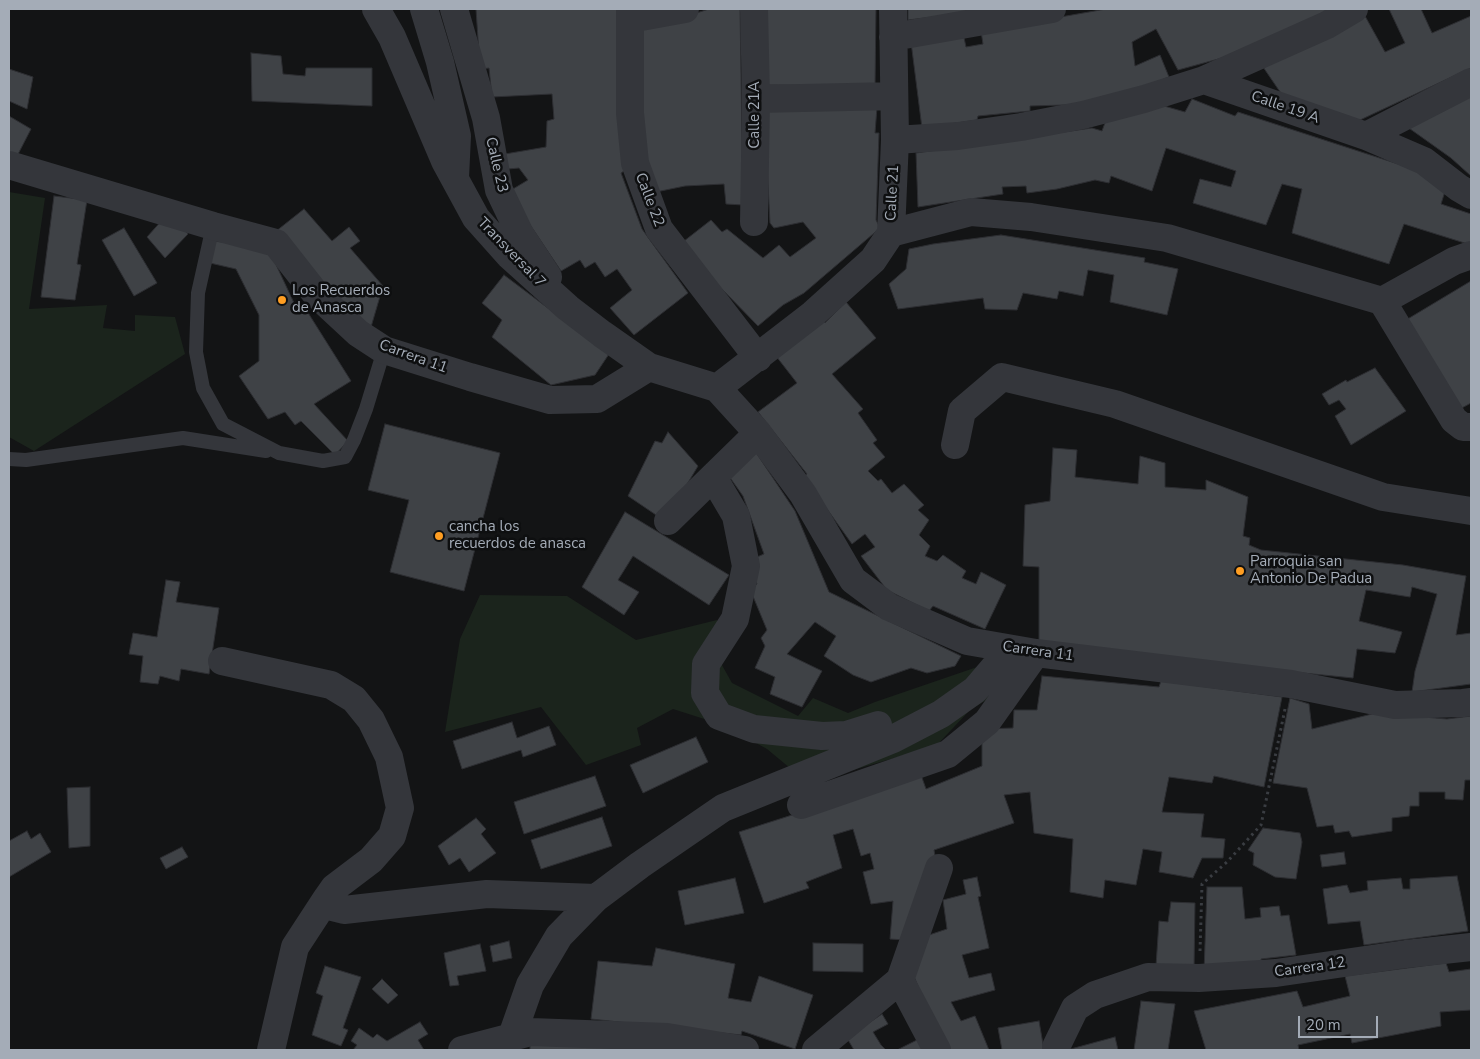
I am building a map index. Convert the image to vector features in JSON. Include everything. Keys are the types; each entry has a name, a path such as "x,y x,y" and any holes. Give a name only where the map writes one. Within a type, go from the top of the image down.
{"street":[{"name":"Transversal 7","path":"376,9 392,37 445,161 476,218 509,255 568,308 649,367 717,388"},
{"path":"424,9 440,62 457,136 455,179"},
{"name":"Calle 23","path":"454,9 486,118 499,190 520,234 568,308"},
{"path":"630,14 685,9"},
{"name":"Calle 21A","path":"754,9 756,99 754,222"},
{"name":"Calle 21","path":"717,388 813,314 873,260 891,233 895,140 893,9"},
{"path":"893,37 1052,9"},
{"path":"895,140 958,136 1021,127 1083,115 1144,99 1204,80 1327,25 1354,9"},
{"name":"Calle 22","path":"630,14 630,113 635,163 659,229 758,358"},
{"name":"Calle 19 A","path":"1204,80 1366,136 1424,161 1471,195"},
{"path":"1366,136 1471,82"},
{"path":"756,99 894,96"},
{"name":"Carrera 11","path":"9,165 276,243 316,294 358,333 384,350 550,400 597,399 649,367"},
{"path":"891,233 972,212 1031,218 1167,238 1382,301 1454,420 1464,427 1471,427"},
{"path":"1382,301 1454,262 1471,255"},
{"path":"955,445 962,411 1002,376 1115,404 1383,497 1471,510"},
{"name":"Carrera 11","path":"717,388 758,433 803,494 853,580 889,607 967,640 1023,651 1291,684 1395,705 1471,702"},
{"path":"668,521 758,433"},
{"path":"713,477 736,516 746,566 735,619 706,664 705,694 719,716 754,729 822,736 846,735 878,725"},
{"path":"801,805 948,754 987,722 1023,651"},
{"path":"512,1036 530,985 559,936 596,898 723,808 893,739 941,714 975,690 1023,651"},
{"path":"222,661 331,685 354,698 371,720 389,758 400,808 392,836 371,860 334,888 295,946 271,1050"},
{"path":"816,1050 900,980 939,868"},
{"path":"326,898 332,907 344,910 487,894 596,898"},
{"name":"Carrera 12","path":"1057,1050 1056,1048 1075,1008 1095,995 1148,977 1199,978 1276,973 1406,954 1471,947"},
{"path":"900,980 937,1050"},
{"path":"462,1050 531,1032 667,1037 745,1050"}],"lane":[{"path":"213,226 198,293 196,352 203,388 223,424 279,453"},
{"path":"9,459 26,460 183,438 324,461 345,457 366,409 384,350"}],"path":[{"path":"1199,978 1202,884 1227,862 1261,825 1291,684"}],"shaded area":[{"path":"9,192 45,198 29,309 107,305 103,328 135,331 135,315 175,317 185,354 34,451 9,437"},
{"path":"480,595 567,596 636,640 717,620 718,658 732,683 798,716 813,698 848,713 980,666 996,694 970,710 936,746 808,783 767,749 723,725 673,709 637,728 641,745 586,765 541,707 445,732 460,639"}],"building":[{"path":"476,9 618,9 624,171 621,173 642,229 688,293 634,335 610,308 632,290 617,269 605,277 595,262 585,268 580,260 561,271 508,192 528,180 519,168 508,169 505,154 546,147 547,121 554,119 552,94 492,97 489,68 480,69"},
{"path":"709,9 740,9 743,205 726,204 724,184 685,186 651,193 641,156 638,26 684,17"},
{"path":"762,9 876,9 875,86 764,85"},
{"path":"908,9 998,9 908,20"},
{"path":"1106,9 1333,9 1233,55 1178,70 1156,29 1132,42 1135,66 1160,55 1169,77 1098,104 1030,106 1030,111 978,116 977,120 922,128 911,42 963,33 966,47 983,44 981,31"},
{"path":"1389,9 1421,9 1432,33 1471,16 1471,68 1360,120 1289,105 1261,64 1365,16 1385,52 1405,43"},
{"path":"251,53 281,56 283,74 305,76 306,68 372,68 372,106 252,101"},
{"path":"9,69 33,77 27,109 9,101"},
{"path":"1471,94 1471,176 1451,158 1406,126"},
{"path":"1192,99 1235,116 1238,112 1432,175 1447,185 1441,204 1471,214 1471,245 1404,224 1389,264 1292,233 1302,189 1282,184 1266,225 1193,203 1200,179 1231,187 1236,171 1166,148 1152,191 1111,176 1109,183 1095,180 1057,189 1027,193 1026,186 1002,187 1003,194 918,207 916,153 1092,128 1102,131 1106,120 1164,106 1185,112"},
{"path":"764,106 877,107 875,133 879,133 876,220 880,228 804,293 783,305 758,326 679,245 711,220 722,232 727,229 763,258 779,245 790,257 816,238 803,222 774,228 770,223"},
{"path":"9,116 31,129 14,162 9,159"},
{"path":"54,196 87,200 77,264 81,265 75,300 41,297"},
{"path":"304,209 332,241 349,227 360,241 350,248 383,286 371,327 346,311 275,232"},
{"path":"164,218 177,223 188,234 165,258 147,237"},
{"path":"124,228 157,283 134,296 102,240"},
{"path":"1001,235 1145,258 1144,262 1178,269 1167,315 1110,302 1114,275 1088,270 1083,296 1059,291 1057,299 1023,293 1017,310 985,309 983,298 898,309 889,284 906,269 909,249"},
{"path":"212,241 242,244 272,256 294,303 300,300 351,381 314,404 348,441 335,455 301,421 295,425 285,412 268,419 239,376 259,361 259,315 236,269 210,263"},
{"path":"504,275 609,354 595,375 551,385 492,337 502,320 482,303"},
{"path":"1471,281 1471,403 1460,409 1401,323"},
{"path":"846,302 876,338 832,374 863,409 858,413 877,440 873,443 885,457 868,471 878,481 881,479 892,493 904,484 924,505 918,510 929,520 919,535 930,546 925,556 937,561 943,555 966,571 962,578 976,584 981,572 1006,585 985,629 933,606 929,611 887,590 861,556 875,547 865,534 852,544 804,477 807,474 758,412 797,383 776,356 822,320 825,323"},
{"path":"1375,368 1406,411 1351,445 1335,416 1346,409 1339,400 1329,405 1322,394 1346,380 1347,382"},
{"name":"cancha los recuerdos de anasca","path":"385,424 500,453 464,591 390,572 409,500 368,490"},
{"path":"668,432 698,466 665,521 628,496 655,441 662,443"},
{"name":"Parroquia san Antonio De Padua","path":"1053,448 1077,450 1075,477 1138,484 1140,456 1165,463 1165,487 1206,490 1206,480 1248,497 1243,536 1250,538 1249,545 1261,550 1403,565 1466,576 1456,635 1471,633 1471,684 1412,692 1415,671 1437,594 1412,587 1410,597 1366,590 1359,621 1402,632 1395,653 1357,649 1353,678 1204,663 1039,643 1039,567 1023,566 1025,505 1050,501"},
{"path":"755,451 795,511 829,592 961,656 955,666 927,673 911,668 871,682 853,675 824,656 836,636 815,622 787,654 822,671 802,707 770,694 775,677 755,668 765,646 761,638 767,630 750,589 757,584 748,561 764,554 743,496 726,472"},
{"path":"625,512 729,575 709,605 633,556 618,580 639,592 624,615 582,587"},
{"path":"166,580 180,582 176,602 219,608 209,674 181,669 179,681 160,676 158,684 140,682 143,656 129,654 133,633 157,637"},
{"path":"1042,676 1159,687 1161,681 1282,697 1264,787 1214,776 1212,783 1169,777 1162,812 1204,814 1201,837 1225,839 1223,858 1202,858 1193,878 1159,872 1162,852 1143,849 1136,885 1105,880 1103,898 1070,892 1073,839 1034,833 1030,792 1004,795 1014,823 934,850 936,862 906,940 890,939 893,901 871,904 863,872 874,869 870,853 861,856 853,829 833,835 842,868 806,882 809,888 764,903 739,832 920,772 926,789 982,766 982,729 1013,728 1014,710 1037,710"},
{"path":"1290,698 1309,704 1312,729 1376,713 1447,719 1471,716 1471,780 1465,780 1463,800 1445,799 1445,792 1419,792 1419,806 1410,806 1409,816 1392,818 1392,831 1352,837 1349,831 1335,833 1333,825 1317,827 1307,788 1273,783"},
{"path":"512,722 517,738 549,726 556,745 523,757 521,750 462,769 453,741"},
{"path":"696,737 708,762 643,793 630,765"},
{"path":"595,776 606,806 524,834 514,802"},
{"path":"90,787 90,846 69,848 67,788"},
{"path":"602,817 612,846 541,869 531,840"},
{"path":"476,818 486,829 481,834 496,853 469,872 460,858 449,865 438,846"},
{"path":"1263,828 1300,833 1302,842 1296,879 1275,877 1253,865 1254,853 1248,850"},
{"path":"27,831 31,839 40,833 51,852 9,877 9,841"},
{"path":"182,847 188,857 166,869 160,858"},
{"path":"1344,852 1346,864 1322,867 1320,855"},
{"path":"1457,876 1468,931 1364,945 1360,921 1328,924 1323,889 1347,885 1350,893 1368,890 1367,881 1401,878 1403,889 1410,889 1410,879"},
{"path":"977,877 981,896 978,897 989,948 962,955 969,978 991,973 995,990 951,1002 961,1021 975,1016 989,1050 944,1050 913,974 923,937 947,929 943,900 966,894 963,880"},
{"path":"735,878 744,913 685,925 678,891"},
{"path":"1207,887 1242,887 1245,919 1261,917 1260,908 1279,906 1281,916 1289,915 1296,955 1261,959 1262,964 1204,972"},
{"path":"1171,902 1195,903 1194,969 1156,966 1159,921 1168,922"},
{"path":"509,941 512,958 493,962 490,946"},
{"path":"813,943 863,944 863,972 813,971"},
{"path":"480,944 486,971 457,976 459,985 450,986 444,953"},
{"path":"656,948 735,964 728,998 751,1002 759,976 813,995 795,1049 742,1031 741,1035 591,1019 598,961 652,966"},
{"path":"1446,963 1449,972 1471,969 1471,1010 1440,1012 1441,1026 1352,1043 1350,1034 1298,1045 1299,1050 1206,1050 1194,1011 1297,991 1303,1007 1350,996 1345,976"},
{"path":"325,966 361,977 343,1028 348,1030 341,1046 312,1035 323,996 316,993"},
{"path":"382,979 398,995 388,1004 372,989"},
{"path":"1141,1001 1175,1004 1168,1050 1134,1050"},
{"path":"882,1014 888,1024 873,1032 886,1050 854,1050 847,1038"},
{"path":"1039,1021 1044,1050 1002,1050 998,1028"},
{"path":"420,1022 428,1034 418,1040 424,1050 353,1050 357,1045 351,1041 359,1028 373,1038 377,1034 387,1041"},
{"path":"1115,1037 1118,1050 1067,1050"},
{"path":"921,1038 928,1050 897,1050"},
{"path":"530,1040 657,1050 530,1050"}],"place":[{"name":"Los Recuerdos de Anasca","path":"282,300"},
{"name":"cancha los recuerdos de anasca","path":"439,536"},
{"name":"Parroquia san Antonio De Padua","path":"1240,571"}]}
